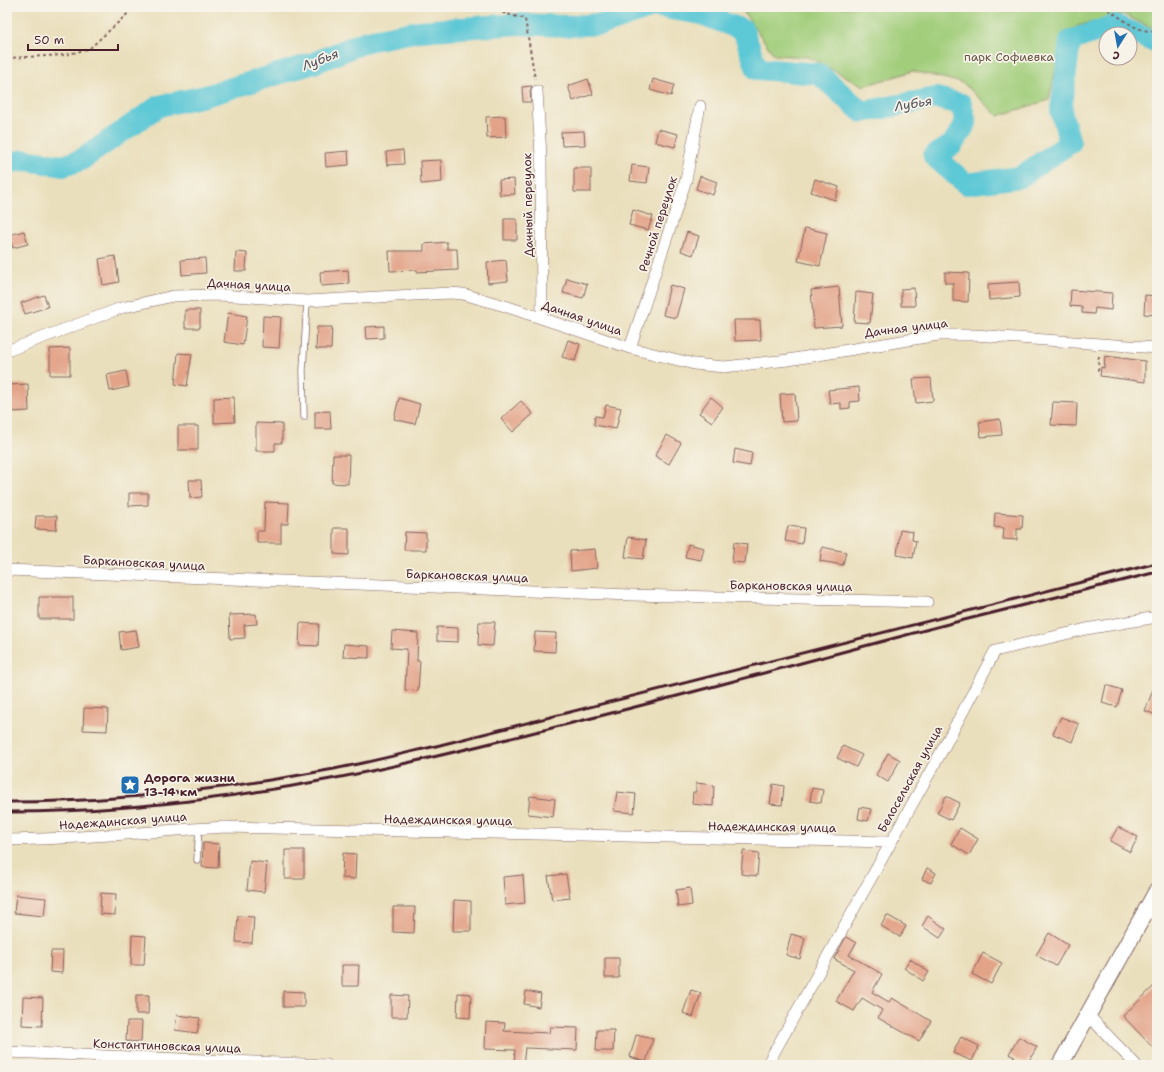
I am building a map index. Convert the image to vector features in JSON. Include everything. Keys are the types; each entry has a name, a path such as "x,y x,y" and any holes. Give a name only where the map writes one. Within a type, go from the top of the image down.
{"street":[{"name":"Дачный переулок","path":"537,91 540,141 542,318"},
{"name":"Речной переулок","path":"630,348 662,257 686,180 700,106"},
{"name":"Дачная улица","path":"7,352 121,308 173,296 220,296 307,301 450,293 481,298 630,348 694,364 724,367 788,360 938,336 975,335 1157,348"},
{"name":"Баркановская улица","path":"7,570 591,593 927,602"},
{"name":"Белосельская улица","path":"767,1065 944,747 995,651 1086,629 1157,617"},
{"name":"Надеждинская улица","path":"7,840 64,839 225,827 890,842"},
{"path":"1060,1065 1156,896"},
{"path":"1088,1015 1136,1065"},
{"name":"Константиновская улица","path":"7,1052 327,1065"}],"lane":[{"path":"304,417 303,370 307,301"},
{"path":"198,860 199,828"}],"path":[{"path":"7,58 65,55 89,48 136,7"},
{"path":"492,7 500,12 525,19 537,91"},
{"path":"1104,7 1135,28 1157,31"},
{"path":"1098,371 1102,344"}],"green space":[{"name":"парк Софиевка","path":"740,7 1157,7 1157,31 1123,14 1077,26 1060,51 1049,100 998,116 963,83 913,71 864,86 808,57 774,55"}],"building":[{"path":"588,79 593,94 573,101 568,86"},
{"path":"653,79 674,85 671,96 650,90"},
{"path":"532,86 530,91 531,102 523,102 522,87"},
{"path":"505,116 506,137 487,138 486,117"},
{"path":"658,129 678,134 675,147 655,142"},
{"path":"584,131 585,145 562,146 561,132"},
{"path":"403,150 404,164 387,165 386,152"},
{"path":"348,151 349,165 326,167 325,153"},
{"path":"441,160 442,182 421,184 420,161"},
{"path":"632,165 649,167 647,183 630,181"},
{"path":"574,168 591,168 591,192 574,192"},
{"path":"700,176 717,182 713,195 696,189"},
{"path":"514,179 515,194 500,195 499,180"},
{"path":"815,179 839,187 835,200 811,192"},
{"path":"633,210 653,216 648,230 629,225"},
{"path":"504,219 517,219 517,240 504,240"},
{"path":"805,228 827,233 820,266 798,261"},
{"path":"24,231 28,244 13,248 9,235"},
{"path":"687,232 699,236 693,255 681,251"},
{"path":"447,242 447,249 457,249 458,270 417,272 417,270 390,271 389,251 424,251 424,244"},
{"path":"236,252 247,253 246,271 235,271"},
{"path":"115,256 119,282 103,285 99,259"},
{"path":"205,258 206,273 182,275 181,260"},
{"path":"506,260 508,281 488,283 487,262"},
{"path":"348,270 349,284 321,286 320,272"},
{"path":"945,272 969,273 968,302 953,301 953,283 945,283"},
{"path":"567,278 587,284 583,298 563,293"},
{"path":"1019,282 1020,297 989,300 988,284"},
{"path":"670,285 684,289 676,318 663,315"},
{"path":"839,287 842,326 814,328 811,290"},
{"path":"914,288 915,306 901,306 901,289"},
{"path":"1071,290 1112,293 1111,310 1095,308 1094,314 1082,313 1082,307 1070,306"},
{"path":"856,292 873,294 870,323 854,322"},
{"path":"44,295 48,307 25,314 21,303"},
{"path":"1145,295 1157,296 1157,315 1144,314"},
{"path":"185,310 200,310 200,328 185,328"},
{"path":"228,313 247,316 243,345 224,342"},
{"path":"263,316 281,317 279,348 262,347"},
{"path":"734,320 760,320 761,340 735,341"},
{"path":"384,326 384,338 367,339 366,327"},
{"path":"317,327 332,327 331,349 316,349"},
{"path":"568,340 580,344 575,361 562,357"},
{"path":"70,348 70,375 50,375 50,349"},
{"path":"178,353 192,354 187,386 175,384"},
{"path":"1105,356 1145,361 1145,382 1100,376 1101,367 1104,368"},
{"path":"126,371 129,387 110,391 107,375"},
{"path":"931,378 933,401 916,403 913,379"},
{"path":"28,384 29,411 9,412 7,385"},
{"path":"859,387 860,401 850,402 850,408 841,409 841,403 830,404 828,390"},
{"path":"795,393 797,421 782,422 780,394"},
{"path":"234,397 235,422 214,423 214,398"},
{"path":"711,397 723,407 712,422 699,413"},
{"path":"399,398 420,404 415,424 394,419"},
{"path":"521,401 533,414 513,432 501,419"},
{"path":"1053,402 1077,403 1076,426 1051,425"},
{"path":"606,405 621,408 616,429 594,425 595,416 603,417"},
{"path":"330,411 331,429 315,429 315,412"},
{"path":"1000,419 1002,435 981,437 979,422"},
{"path":"256,423 282,424 282,443 275,443 275,451 256,451"},
{"path":"178,426 198,426 198,450 178,450"},
{"path":"667,435 681,443 669,464 655,456"},
{"path":"735,449 752,453 750,466 733,463"},
{"path":"333,455 349,455 348,484 332,483"},
{"path":"189,480 201,480 202,497 190,498"},
{"path":"129,493 148,493 148,505 129,506"},
{"path":"265,502 289,503 288,524 281,524 281,543 257,543 257,531 264,531"},
{"path":"995,513 1023,515 1022,529 1017,529 1017,540 1003,539 1004,528 994,527"},
{"path":"36,516 57,516 56,530 35,529"},
{"path":"788,526 804,528 802,544 785,541"},
{"path":"334,528 349,528 349,555 334,554"},
{"path":"900,530 913,532 912,540 916,541 913,558 897,555"},
{"path":"405,532 426,533 426,550 404,550"},
{"path":"628,537 646,540 643,559 625,557"},
{"path":"734,542 747,544 745,563 732,562"},
{"path":"688,544 704,548 701,560 685,557"},
{"path":"822,547 846,552 843,565 820,561"},
{"path":"595,549 597,568 571,571 570,551"},
{"path":"39,597 73,597 73,619 39,619"},
{"path":"256,614 257,624 244,625 245,638 230,639 229,615"},
{"path":"479,622 495,622 493,646 478,645"},
{"path":"300,623 319,624 318,646 299,645"},
{"path":"437,627 458,628 458,642 437,641"},
{"path":"136,630 139,647 121,650 119,632"},
{"path":"392,631 418,633 417,661 420,661 418,691 405,690 407,649 391,648"},
{"path":"535,632 556,633 555,652 534,651"},
{"path":"344,644 369,646 369,658 343,657"},
{"path":"1157,682 1157,715 1145,711"},
{"path":"1106,685 1122,690 1117,707 1102,703"},
{"path":"84,708 108,709 107,731 83,730"},
{"path":"1061,717 1079,724 1072,742 1053,734"},
{"path":"843,746 862,755 856,767 837,758"},
{"path":"888,753 900,760 888,782 876,775"},
{"path":"696,783 714,785 713,806 692,804 693,792 696,792"},
{"path":"773,784 784,786 782,805 770,804"},
{"path":"812,788 823,790 821,803 810,801"},
{"path":"617,792 636,794 634,813 614,811"},
{"path":"530,796 555,799 553,817 528,814"},
{"path":"946,796 960,803 951,820 937,813"},
{"path":"860,807 871,809 868,821 858,819"},
{"path":"1118,827 1138,837 1130,852 1110,841"},
{"path":"960,828 978,839 969,855 951,844"},
{"path":"203,843 219,844 218,868 202,867"},
{"path":"285,850 304,850 304,879 285,879"},
{"path":"743,851 759,853 757,876 741,874"},
{"path":"343,853 356,854 355,879 342,878"},
{"path":"250,861 267,863 264,892 247,890"},
{"path":"927,868 936,873 931,883 922,879"},
{"path":"566,874 570,898 552,900 548,876"},
{"path":"523,875 525,903 505,905 503,877"},
{"path":"690,888 692,905 678,907 676,890"},
{"path":"101,893 116,894 115,915 100,914"},
{"path":"16,895 46,898 44,916 14,913"},
{"path":"454,900 471,901 471,931 453,931"},
{"path":"393,907 415,907 414,933 393,932"},
{"path":"887,915 906,926 900,937 881,926"},
{"path":"238,916 254,917 252,943 236,942"},
{"path":"928,916 946,929 940,938 922,926"},
{"path":"1049,933 1068,945 1056,966 1036,955"},
{"path":"791,934 805,938 800,959 786,955"},
{"path":"132,935 146,936 144,965 131,965"},
{"path":"846,937 856,943 849,955 882,974 872,992 889,1002 892,998 931,1021 919,1041 878,1018 882,1010 862,998 854,1011 836,1001 854,970 834,959"},
{"path":"51,951 63,951 62,973 50,972"},
{"path":"983,953 1002,963 991,984 972,974"},
{"path":"605,958 619,958 619,978 605,978"},
{"path":"910,959 929,972 923,981 904,968"},
{"path":"342,965 359,965 358,986 342,986"},
{"path":"1157,983 1157,1052 1123,1016"},
{"path":"691,990 701,993 693,1017 683,1013"},
{"path":"283,991 304,992 304,1007 283,1007"},
{"path":"526,991 541,994 539,1007 524,1004"},
{"path":"458,993 471,994 470,1018 457,1017"},
{"path":"136,995 149,995 148,1014 136,1014"},
{"path":"391,995 408,996 407,1017 391,1017"},
{"path":"23,997 43,998 42,1026 22,1025"},
{"path":"177,1015 200,1018 197,1033 175,1030"},
{"path":"127,1021 142,1021 141,1042 126,1041"},
{"path":"486,1022 505,1023 504,1031 549,1033 550,1027 578,1028 577,1050 525,1048 523,1065 514,1064 515,1050 485,1049"},
{"path":"597,1030 614,1030 613,1051 596,1051"},
{"path":"636,1035 653,1039 646,1062 630,1057"},
{"path":"961,1037 979,1046 972,1061 953,1053"},
{"path":"1019,1037 1037,1047 1027,1064 1009,1054"}],"waterway":[{"name":"Лубья","path":"7,163 26,160 63,166 81,160 159,106 205,96 314,63 367,41 419,31 519,24 567,26 603,24 652,7"},
{"name":"Лубья","path":"658,7 701,14 743,30 757,69 819,74 862,112 936,98 961,104 966,123 952,145 934,156 966,184 1020,177 1070,143 1061,111 1070,41 1115,25 1157,43"}],"railway":[{"path":"7,802 89,800 171,793 253,783 347,766 440,745 1157,563"},
{"path":"7,812 90,810 172,803 254,792 396,766 620,711 956,622 1157,572"}],"place":[{"name":"Дорога жизни 13-14 км","path":"130,785"}]}
